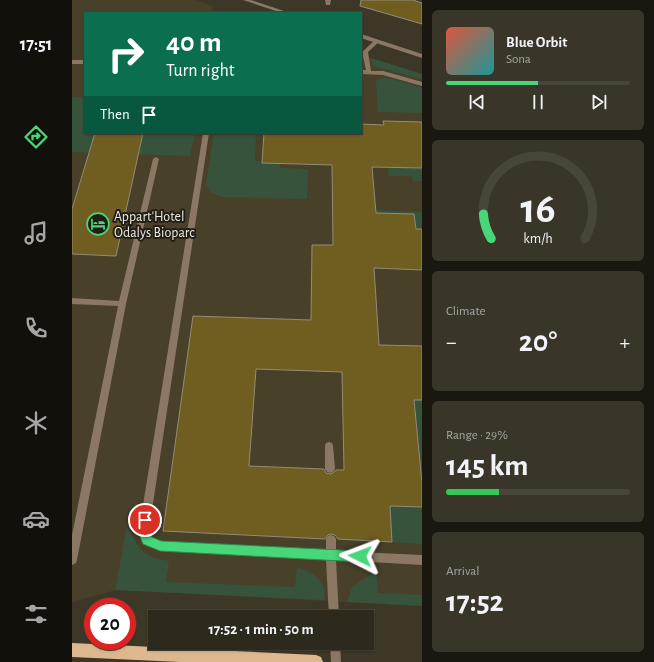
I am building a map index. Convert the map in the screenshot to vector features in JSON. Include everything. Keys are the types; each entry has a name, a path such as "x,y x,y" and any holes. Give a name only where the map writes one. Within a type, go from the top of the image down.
{"main road":[{"path":"72,650 316,662"}],"street":[{"path":"246,0 284,12"},
{"path":"362,36 422,56"},
{"path":"369,73 366,52 377,41"},
{"path":"72,62 84,62"},
{"path":"362,72 383,73 422,84"},
{"path":"206,134 145,520 144,530 147,541 160,546 422,560"},
{"path":"72,560 122,304 156,158"},
{"path":"72,301 122,304"},
{"path":"329,446 330,469"},
{"path":"331,539 334,610"},
{"path":"335,650 336,662"}],"shaded area":[{"path":"72,0 195,0 213,6 212,12 84,12 84,134 362,134 362,57 371,58 422,74 422,606 116,590 72,602"}],"green space":[{"path":"371,58 422,74 422,79 373,66"},
{"path":"385,78 422,88 422,113 378,112 376,82 379,79"},
{"path":"72,97 84,98 84,134 195,134 190,156 72,152"},
{"path":"214,134 256,134 255,161 280,164 280,168 308,169 307,199 222,197 211,192 206,185"},
{"path":"388,167 422,168 422,181 413,181 412,176 389,176"},
{"path":"375,210 422,212 422,229 356,226"},
{"path":"414,400 422,400 422,484"},
{"path":"390,506 422,507 422,544 392,542"},
{"path":"127,526 142,551 152,557 169,561 166,582 295,587 297,567 318,578 323,587 324,600 115,590"},
{"path":"376,571 378,593 422,595 422,606 347,602 352,587"}],"building":[{"path":"361,0 413,0 422,3 422,24 360,6"},
{"path":"383,121 422,122 422,168 372,167 376,213 414,214 416,229 422,229 422,270 374,268 379,345 422,346 422,400 414,400 422,483 422,507 390,506 392,542 338,539 335,535 331,534 325,539 163,531 193,316 311,320 312,245 333,245 332,165 262,163 264,134 362,134 362,124 384,125","holes":["256,369 342,372 344,470 336,470 330,474 326,473 324,469 249,466"]},
{"name":"Appart'Hotel Odalys Bioparc","path":"95,134 143,134 116,256 72,254 72,209"}],"place":[{"name":"Appart'Hotel Odalys Bioparc","path":"98,224"}],"route":[{"path":"145,520 144,530 147,541 160,546 360,556"}]}
